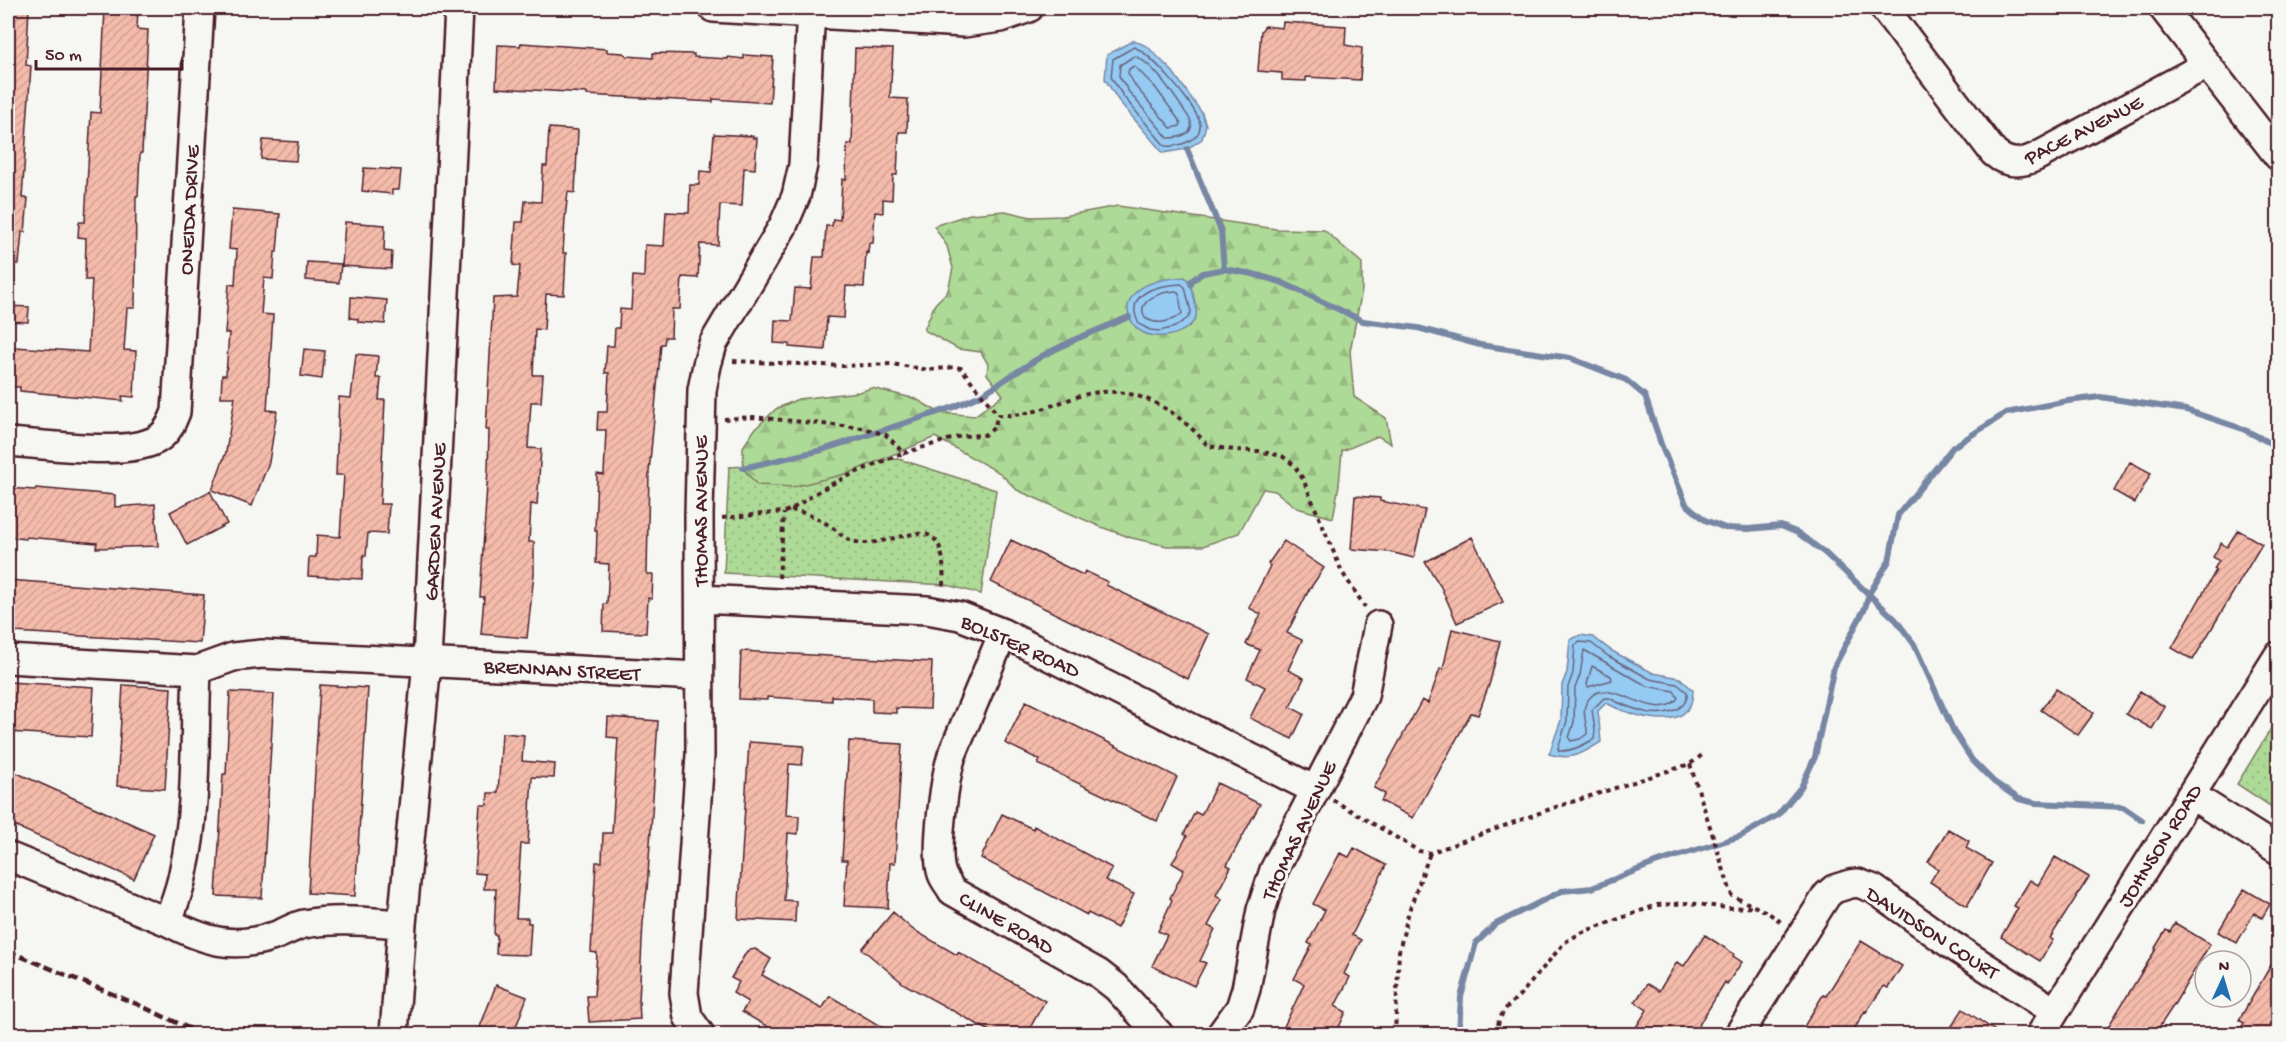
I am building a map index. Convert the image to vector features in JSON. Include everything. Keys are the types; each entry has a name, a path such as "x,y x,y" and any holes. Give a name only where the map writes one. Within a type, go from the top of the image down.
{"street":[{"name":"ONEIDA DRIVE","path":"8,442 107,449 136,448 158,439 168,430 176,412 200,8"},
{"name":"GARDEN AVENUE","path":"394,1035 402,924 427,662 459,8"},
{"path":"713,8 810,10 964,23 1001,18 1029,8"},
{"name":"PACE AVENUE","path":"1884,8 1994,153 2008,162 2018,163 2036,157 2206,65"},
{"path":"2163,8 2278,156"},
{"name":"THOMAS AVENUE","path":"700,1035 688,1017 684,993 700,755 698,676 702,390 707,364 719,332 783,226 796,196 802,165 810,10"},
{"name":"BOLSTER ROAD","path":"700,599 927,610 960,616 1003,633 1315,790"},
{"name":"THOMAS AVENUE","path":"1221,1035 1240,1008 1246,990 1266,890 1274,870 1364,696 1378,625"},
{"name":"CLINE ROAD","path":"1003,633 945,776 941,873 952,891 1098,973 1127,999 1160,1035"},
{"name":"BRENNAN STREET","path":"197,670 233,657 262,654 698,676"},
{"name":"JOHNSON ROAD","path":"2041,1035 2278,656"},
{"path":"8,659 197,670 192,809 188,846 183,874 168,922"},
{"path":"2191,795 2278,850"},
{"path":"8,856 213,941 234,944 255,942 304,924 336,920 402,924"},
{"name":"DAVIDSON COURT","path":"1739,1035 1827,895 1834,889 1850,884 1867,886 1950,944 2054,1011"}],"path":[{"path":"721,518 791,510 820,490 850,474 904,453 961,436 984,435 994,428 998,415 961,368 929,370 892,364 843,366 733,361"},
{"path":"998,415 1017,416 1084,395 1106,392 1128,393 1155,402 1174,412 1192,427 1208,446 1282,456 1294,465 1303,479 1342,572 1378,625"},
{"path":"724,419 762,417 863,428 886,435 904,453"},
{"path":"791,510 817,518 843,537 853,541 865,543 912,534 929,536 936,542 943,557 943,586"},
{"path":"779,578 784,512"},
{"path":"1315,790 1419,850 1430,853 1553,808 1690,764 1705,753"},
{"path":"1690,764 1732,896 1756,907 1801,935"},
{"path":"1395,1035 1399,951 1412,901 1430,853"},
{"path":"1497,1035 1499,1019 1507,1007 1573,936 1657,905 1689,903 1728,908 1756,907"}],"green space":[{"path":"1118,206 1276,229 1324,230 1362,263 1362,290 1350,351 1354,397 1386,418 1391,444 1378,436 1342,451 1333,518 1297,508 1275,491 1263,489 1239,533 1203,546 1167,546 1132,538 1101,527 1017,490 1000,473 935,437 849,473 793,487 757,485 743,468 743,447 755,429 776,409 798,399 859,392 872,388 916,399 938,412 974,416 1003,395 987,374 988,364 981,352 958,349 924,330 935,304 948,291 953,268 947,246 934,226 970,214 1005,211 1031,217 1063,216"},
{"path":"899,459 996,490 981,594 947,585 724,573 729,467"},
{"path":"2278,717 2278,811 2237,784"}],"water":[{"path":"1134,40 1148,47 1173,72 1202,113 1206,125 1202,139 1187,149 1163,153 1118,100 1105,79 1107,55"},
{"path":"1185,277 1194,296 1196,316 1194,321 1180,332 1171,335 1143,333 1136,327 1128,309 1135,292 1148,284"},
{"path":"1580,635 1593,637 1612,651 1653,673 1680,678 1693,690 1691,705 1683,714 1659,719 1630,713 1606,703 1598,711 1601,742 1576,755 1564,757 1549,754 1561,720 1562,685 1567,672 1570,640"}],"building":[{"path":"8,8 29,8 26,65 31,66 22,198 28,198 19,264 8,264"},
{"path":"105,8 138,8 137,29 148,30 142,153 140,153 138,196 136,196 135,308 127,308 124,350 136,351 134,397 122,396 123,401 20,391 20,387 12,387 15,347 88,352 92,280 85,280 86,238 78,237 79,222 85,222 91,112 100,113"},
{"path":"1283,22 1346,26 1345,45 1362,48 1360,80 1306,77 1306,81 1282,80 1282,73 1258,71 1261,31 1265,26 1282,28"},
{"path":"521,43 607,49 607,52 623,53 627,56 653,58 653,53 694,54 694,57 728,59 728,57 744,59 744,55 773,57 770,103 713,99 713,102 496,88 498,45 520,46"},
{"path":"855,48 893,49 890,98 908,99 907,132 899,132 897,175 893,175 892,200 883,199 883,213 875,212 873,243 869,243 868,253 866,252 864,287 846,286 844,318 827,317 825,350 789,347 789,344 774,343 775,320 792,321 795,288 811,289 814,257 824,257 826,226 832,226 833,219 840,220 842,179 846,180 847,144 852,144"},
{"path":"549,128 578,130 575,193 568,192 565,218 564,295 546,294 544,330 535,329 533,375 543,375 541,402 531,402 528,448 541,449 537,505 531,504 529,542 534,542 534,574 527,638 481,634 484,597 480,597 488,469 489,430 486,430 493,298 517,297 520,266 513,265 516,222 523,222 525,201 541,202 543,166 547,166"},
{"path":"714,134 757,138 755,169 744,168 742,206 720,205 718,245 700,244 698,278 682,277 680,309 672,309 671,337 665,337 664,344 661,344 649,472 647,574 653,574 652,599 648,598 646,633 603,631 609,564 596,563 597,531 595,531 597,474 604,475 606,430 597,430 598,412 607,412 609,373 605,373 607,346 614,346 615,328 619,328 620,309 631,310 633,276 644,277 645,245 664,246 666,212 689,213 690,185 699,185 700,171 711,172"},
{"path":"263,140 298,142 296,161 261,159"},
{"path":"364,168 401,170 399,190 392,190 392,194 362,191"},
{"path":"232,210 280,214 273,279 264,278 261,314 273,315 267,410 277,411 269,462 252,506 212,490 226,452 235,397 221,397 222,375 226,375 229,333 225,333 229,284 235,285 237,250 229,249"},
{"path":"345,222 385,225 384,251 392,252 391,269 342,266"},
{"path":"307,262 341,264 339,283 306,280"},
{"path":"351,297 387,300 385,324 358,322 358,319 350,318"},
{"path":"8,306 29,307 28,322 8,321"},
{"path":"304,349 325,351 322,379 301,376"},
{"path":"356,354 378,356 376,378 381,378 379,400 385,400 380,504 389,504 387,534 368,533 366,556 363,555 362,579 308,576 309,557 316,557 317,535 340,537 344,475 336,475 339,397 351,398"},
{"path":"2130,462 2151,473 2135,503 2114,491"},
{"path":"8,488 35,490 36,488 115,495 115,507 155,504 158,546 96,548 97,543 8,537"},
{"path":"210,491 227,524 187,545 170,512"},
{"path":"1355,496 1380,498 1380,501 1425,510 1414,558 1390,552 1351,549"},
{"path":"2238,530 2262,544 2193,660 2172,648 2216,570 2214,569 2219,561 2213,557 2221,543 2227,547"},
{"path":"1472,537 1503,602 1457,623 1441,587 1425,562"},
{"path":"1011,540 1083,575 1085,571 1108,582 1106,585 1209,634 1188,679 991,582"},
{"path":"1284,541 1324,568 1309,590 1287,633 1302,640 1288,670 1304,678 1290,707 1304,714 1292,739 1250,718 1265,687 1247,678 1260,650 1246,644 1261,614 1249,608 1270,566 1268,564"},
{"path":"8,580 204,595 200,643 14,632 14,628 8,627"},
{"path":"1452,629 1500,641 1490,682 1478,715 1471,713 1413,818 1381,801 1385,794 1374,788 1422,700 1428,703 1440,669 1443,669"},
{"path":"741,651 932,662 930,709 896,708 896,713 872,712 872,699 832,696 832,701 767,697 767,700 739,699"},
{"path":"8,682 94,687 91,737 8,732"},
{"path":"123,685 171,688 165,789 117,786"},
{"path":"320,685 368,688 355,896 308,893"},
{"path":"2056,689 2094,713 2078,735 2041,710"},
{"path":"2140,691 2165,707 2152,729 2126,714"},
{"path":"230,692 274,694 262,898 216,896"},
{"path":"1026,701 1177,777 1157,821 1038,764 1040,760 1005,743"},
{"path":"608,717 658,721 643,922 640,1019 589,1022 587,996 594,996 597,953 591,952 596,862 602,862 603,833 612,833 618,738 607,737"},
{"path":"502,733 524,735 522,761 555,764 554,778 532,777 528,844 521,844 516,918 528,918 528,923 531,923 529,955 496,954 497,935 494,935 496,889 484,889 485,874 475,873 480,805 487,805 488,793 498,793"},
{"path":"849,741 902,744 895,863 890,863 888,908 844,906 847,860 842,860"},
{"path":"749,742 804,746 802,765 789,764 786,815 799,816 798,834 788,833 784,900 796,901 795,922 738,919"},
{"path":"8,769 154,834 134,879 8,823"},
{"path":"1217,783 1260,804 1227,865 1231,867 1216,895 1222,899 1208,926 1215,929 1200,961 1206,963 1194,986 1152,966 1167,935 1158,931 1172,900 1170,898 1184,870 1172,863 1187,836 1184,834 1195,812 1201,815"},
{"path":"1002,814 1033,829 1034,826 1112,868 1105,880 1134,894 1117,928 1088,913 1087,915 981,858"},
{"path":"1948,829 1969,841 1966,848 1992,863 1967,906 1930,882 1938,869 1928,862"},
{"path":"1354,848 1386,865 1352,935 1361,940 1344,974 1350,977 1335,1006 1346,1012 1335,1035 1280,1035 1304,984 1294,979 1312,945 1308,943 1325,910 1313,904 1340,853 1349,857"},
{"path":"2055,857 2089,877 2050,938 2053,940 2040,961 2001,937 2018,908 2014,906 2030,880 2038,885"},
{"path":"2244,889 2270,904 2262,918 2254,913 2237,943 2218,932"},
{"path":"893,912 912,929 1045,1001 1026,1035 997,1035 904,984 862,949"},
{"path":"2175,923 2210,944 2207,949 2193,949 2193,973 2175,1003 2154,1035 2103,1035 2166,930 2170,932"},
{"path":"1705,935 1742,962 1727,984 1725,982 1693,1035 1631,1035 1647,1010 1635,1002 1647,984 1659,991 1677,962 1684,966"},
{"path":"1861,941 1902,966 1888,988 1884,986 1851,1035 1799,1035 1823,995 1826,996"},
{"path":"755,949 771,959 762,975 822,1009 830,996 895,1035 782,1035 742,1012 748,1002 733,993 739,982 731,978 747,951"},
{"path":"2278,953 2278,1035 2237,1035 2244,1023 2239,1020 2245,1009 2253,1009 2253,996"},
{"path":"496,985 527,997 513,1035 477,1035"},
{"path":"1963,1009 2001,1035 1946,1035"}],"waterway":[{"path":"1187,149 1221,231 1224,269"},
{"path":"1191,284 1191,281 1203,273 1224,269 1253,274 1281,282 1363,321 1418,328 1480,345 1570,358 1626,380 1645,396 1662,447 1686,504 1705,520 1725,528 1748,529 1781,526 1798,533 1825,553 1896,620 1914,644 1954,732 1972,760 1994,782 2019,799 2036,803 2123,807 2142,820"},
{"path":"743,468 822,450 951,408 981,395 1042,356 1129,317"},
{"path":"1459,1034 1461,997 1476,943 1496,924 1562,891 1592,888 1655,863 1741,836 1778,815 1801,787 1815,757 1834,667 1865,608 1869,594 1889,561 1898,515 1953,447 2006,413 2100,397 2186,410 2243,429 2278,447"}],"railway":[{"path":"8,951 139,1005 201,1034"}]}
